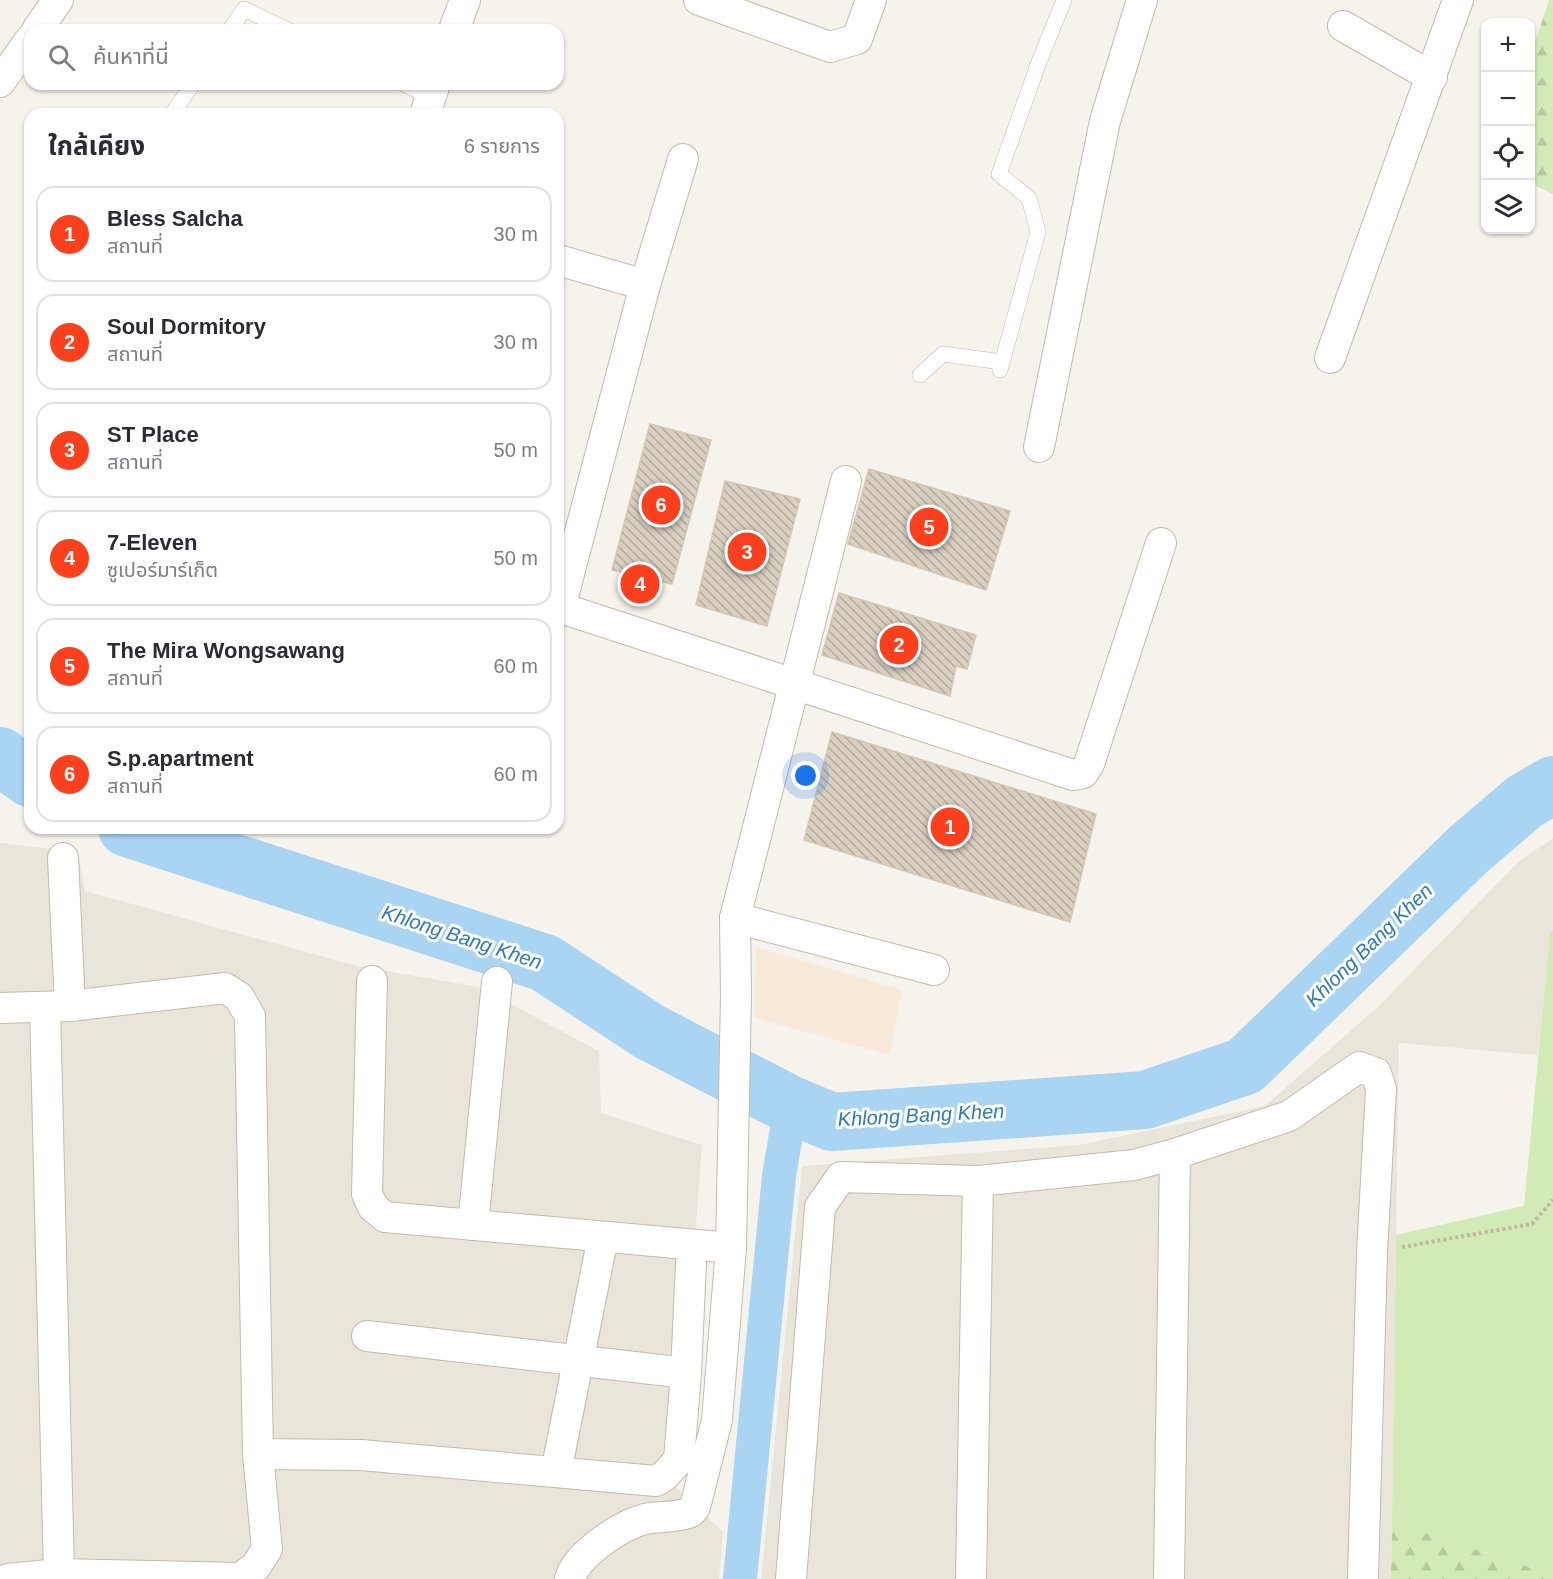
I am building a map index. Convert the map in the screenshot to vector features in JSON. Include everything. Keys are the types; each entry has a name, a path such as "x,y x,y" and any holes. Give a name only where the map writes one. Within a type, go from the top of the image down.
{"street":[{"path":"41,24 58,0"},
{"path":"456,24 465,0"},
{"path":"699,0 830,47 857,39 871,0"},
{"path":"1039,447 1105,121 1142,0"},
{"path":"1330,358 1458,0"},
{"path":"1343,26 1432,77"},
{"path":"0,82 24,48"},
{"path":"564,589 645,285 683,159"},
{"path":"564,262 645,285"},
{"path":"570,1579 572,1570 600,1541 644,1519 685,1515 691,1512 695,1507 717,1420 731,1248 736,995 735,918 846,481"},
{"path":"564,610 1073,775 1083,773 1089,764 1161,543"},
{"path":"58,1574 58,1007 63,858"},
{"path":"735,918 934,970"},
{"path":"372,981 367,1194 373,1207 385,1217 731,1248"},
{"path":"473,1225 497,982"},
{"path":"0,1008 58,1007 225,988 239,997 250,1016 258,1454 267,1549 256,1566 241,1578 58,1574 8,1579"},
{"path":"791,1579 819,1207 841,1177 978,1181 1134,1165 1175,1154 1289,1116 1359,1067 1376,1073 1381,1089 1372,1253 1363,1579"},
{"path":"1169,1579 1175,1154"},
{"path":"971,1579 978,1181"},
{"path":"556,1472 603,1237"},
{"path":"258,1454 361,1455 656,1480 664,1476 679,1460 691,1263"},
{"path":"367,1336 686,1373"}],"lane":[{"path":"920,375 943,354 1001,366 1038,232 1029,198 999,174 1064,0"},
{"path":"234,24 244,9 275,24"},
{"path":"176,108 189,90"},
{"path":"415,90 430,98"}],"path":[{"path":"1372,1253 1532,1224 1553,1200"}],"shaded area":[{"path":"1553,838 1553,930 1550,933 1538,1055 1399,1043 1391,1579 761,1579 802,1166 1079,1145 1265,1106 1379,1006 1518,862"},
{"path":"0,843 78,852 85,891 357,966 479,987 599,1051 601,1113 702,1145 676,1487 723,1532 719,1579 0,1579"},
{"path":"756,947 902,990 890,1055 755,1018"}],"green space":[{"path":"1549,0 1553,0 1553,194 1535,185 1535,43"},
{"path":"1553,930 1553,1575 1392,1522 1396,1235 1524,1206 1550,933"},
{"path":"1392,1522 1553,1575 1553,1579 1391,1579"}],"building":[{"path":"650,424 711,440 672,584 612,570"},
{"path":"869,469 1010,511 986,590 848,544"},
{"path":"725,481 800,499 767,626 696,605"},
{"path":"839,593 976,635 967,669 956,666 950,696 822,655"},
{"path":"832,732 1096,814 1070,922 804,840"}],"waterway":[{"name":"Khlong Bang Khen","path":"0,756 24,774"},
{"name":"Khlong Bang Khen","path":"146,834 545,963 650,1032 789,1104 832,1122 1145,1100 1245,1066 1468,850 1524,802 1553,785"},
{"path":"740,1579 779,1176 791,1105"}],"place":[{"name":"S.p.apartment","path":"661,505"},
{"name":"The Mira Wongsawang","path":"929,527"},
{"name":"ST Place","path":"747,552"},
{"name":"7-Eleven","path":"640,584"},
{"name":"Soul Dormitory","path":"899,645"},
{"name":"Bless Salcha","path":"950,827"}]}
